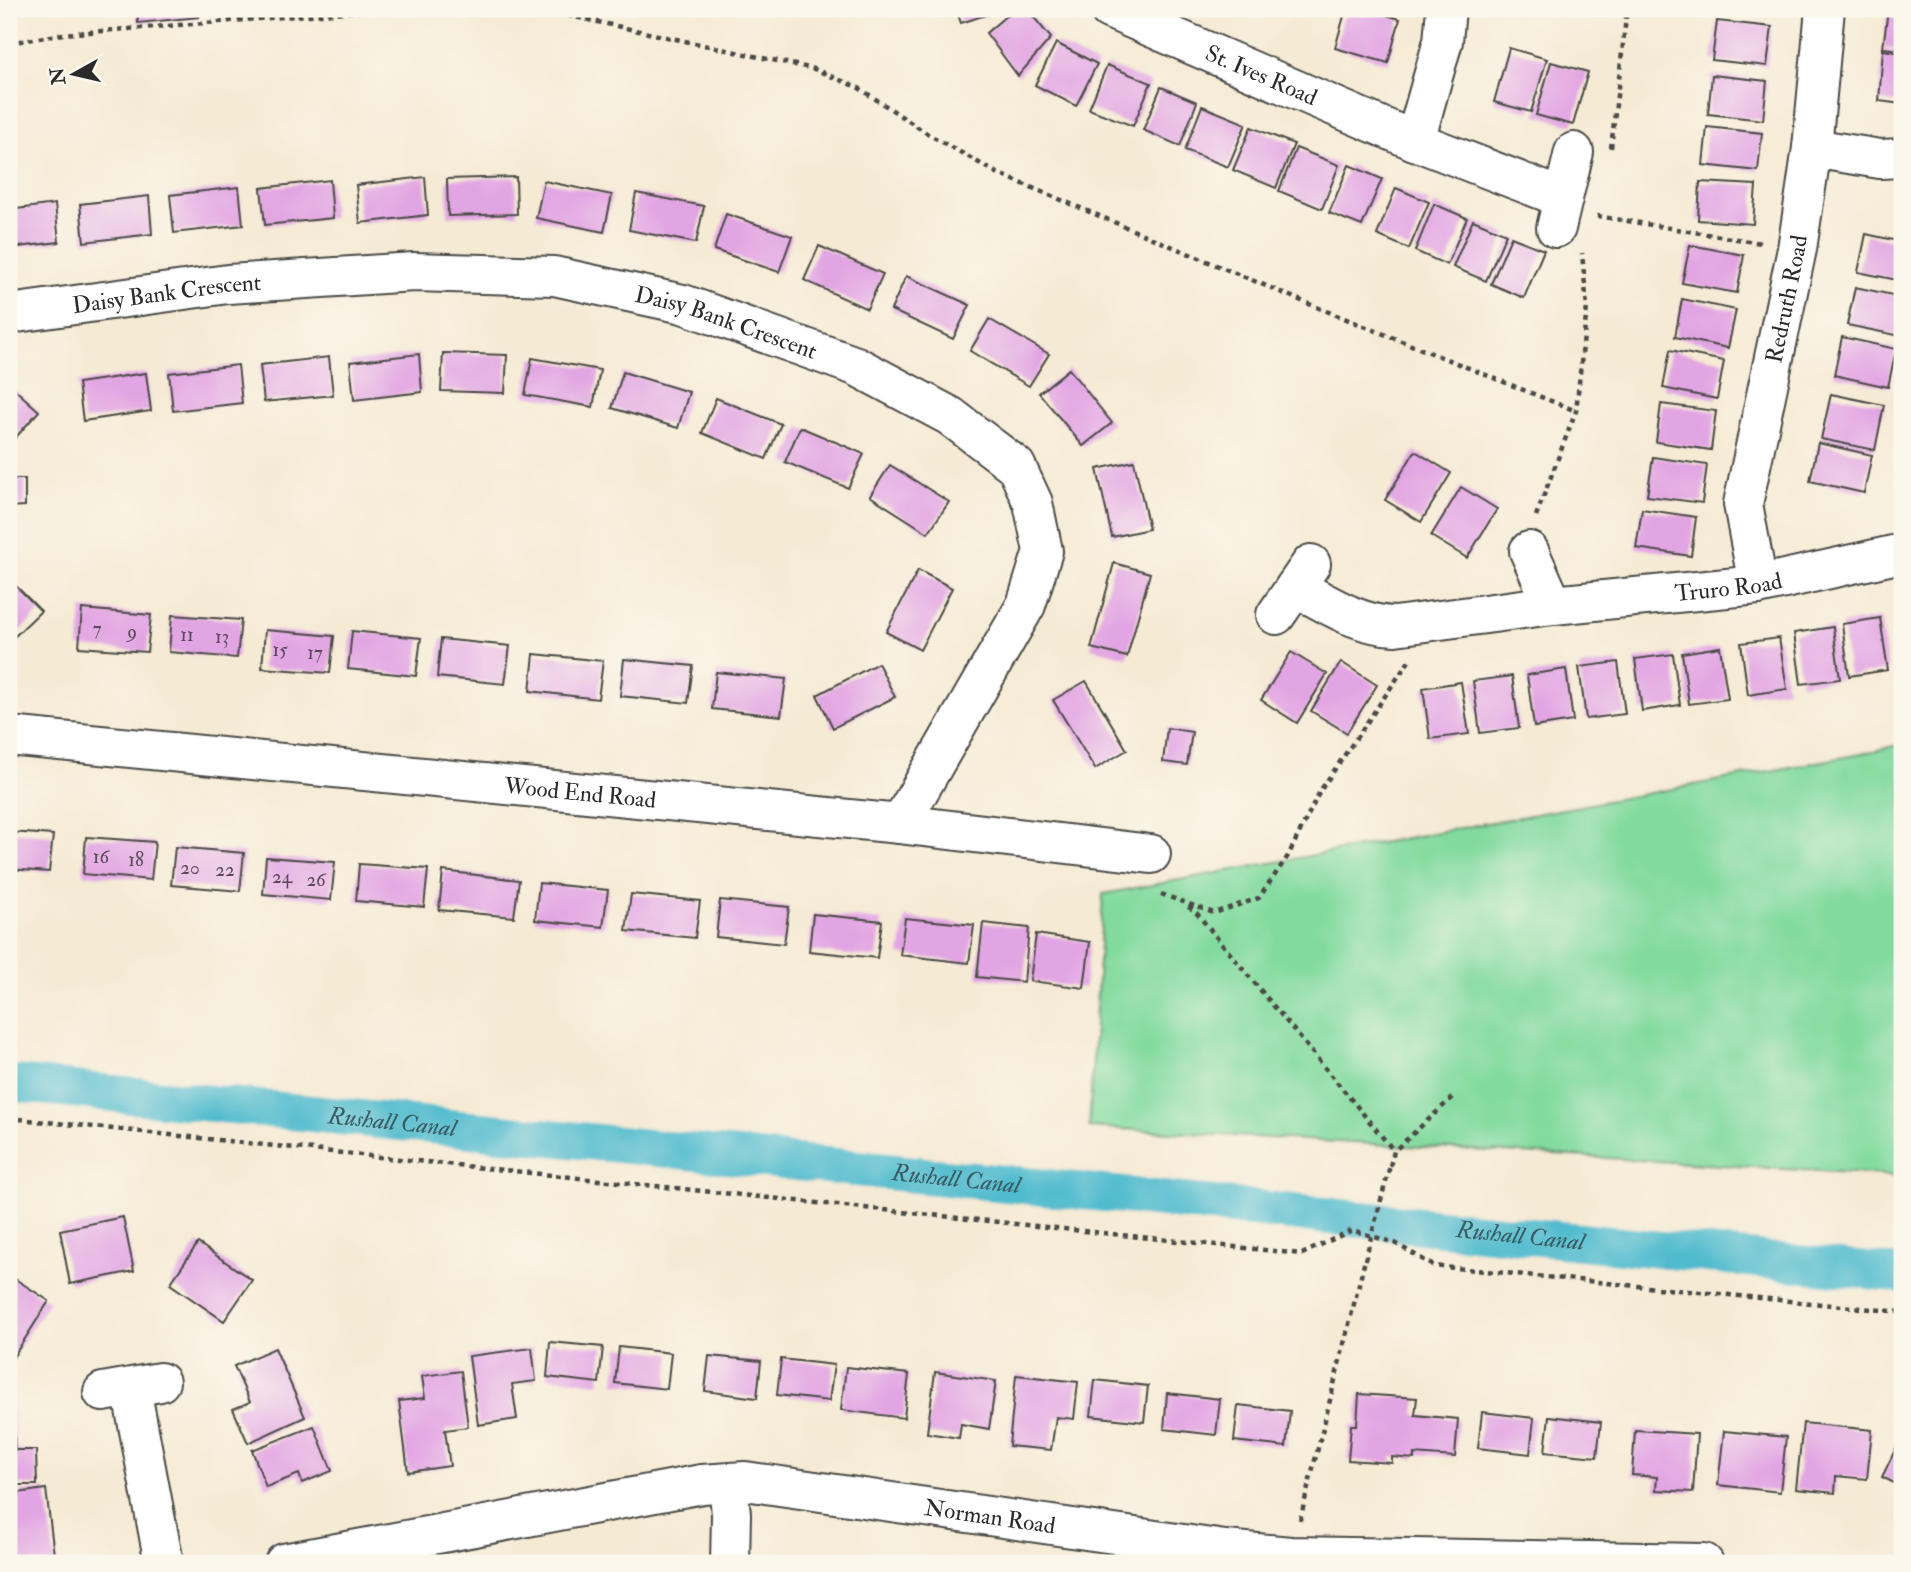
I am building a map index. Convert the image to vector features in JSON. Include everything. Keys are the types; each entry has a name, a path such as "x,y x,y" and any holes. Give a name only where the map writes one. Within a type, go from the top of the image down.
{"street":[{"name":"St. Ives Road","path":"1108,9 1415,141 1565,213"},
{"path":"1415,141 1443,41 1446,9"},
{"name":"Redruth Road","path":"1758,585 1743,504 1797,249 1812,149 1825,9"},
{"path":"1812,149 1880,159 1902,158"},
{"path":"1565,213 1591,153"},
{"name":"Daisy Bank Crescent","path":"9,314 228,284 414,272 554,276 683,304 856,366 950,416 1016,466 1033,503 1043,551 1026,605 900,824"},
{"path":"1530,551 1553,606"},
{"name":"Truro Road","path":"1294,589 1374,626 1395,626 1553,606 1758,585 1902,553"},
{"name":"Wood End Road","path":"9,736 900,824 1151,854"},
{"path":"131,1387 164,1563"},
{"name":"Norman Road","path":"284,1563 702,1484 745,1481 1224,1550 1291,1556 1485,1562 1702,1563"},
{"path":"728,1483 732,1514 730,1563"}],"path":[{"path":"9,43 63,34 386,9"},
{"path":"538,9 814,69 859,88 928,134 997,173 1309,304 1576,411"},
{"path":"1591,153 1614,143 1627,9"},
{"path":"1530,551 1535,519 1576,411 1587,307 1565,213 1797,249"},
{"path":"1161,894 1214,913 1259,898 1288,856 1320,791 1437,620"},
{"path":"1151,854 1161,894"},
{"path":"1161,894 1194,910 1394,1151"},
{"path":"1291,1556 1394,1151 1452,1098"},
{"path":"9,1118 1302,1254 1352,1230 1395,1243 1434,1266 1902,1312"}],"green space":[{"path":"1902,744 1902,1176 1089,1127 1103,894 1861,754"}],"building":[{"path":"137,9 198,9 199,17 138,23"},
{"path":"956,9 1004,9 961,23"},
{"path":"1014,9 1027,9 1051,38 1018,76 986,33"},
{"path":"1346,9 1365,9 1400,19 1388,63 1335,48"},
{"path":"1888,9 1902,11 1902,50 1883,48"},
{"path":"1717,21 1772,27 1767,66 1712,60"},
{"path":"1056,43 1097,64 1076,106 1035,85"},
{"path":"1509,48 1547,59 1531,112 1494,102"},
{"path":"1883,50 1902,53 1902,104 1879,101"},
{"path":"1551,62 1588,72 1573,125 1536,115"},
{"path":"1107,65 1151,83 1133,126 1089,109"},
{"path":"1712,75 1767,81 1763,120 1708,114"},
{"path":"1161,87 1197,102 1180,146 1143,130"},
{"path":"1202,106 1246,124 1228,167 1185,150"},
{"path":"1251,127 1294,144 1276,188 1233,170"},
{"path":"1707,127 1762,133 1758,171 1703,165"},
{"path":"1296,148 1339,165 1322,209 1279,191"},
{"path":"1349,165 1382,179 1362,226 1329,213"},
{"path":"425,177 428,215 360,223 356,185"},
{"path":"516,177 517,214 448,216 447,179"},
{"path":"330,180 333,218 265,225 261,188"},
{"path":"544,181 612,195 604,232 536,218"},
{"path":"1700,182 1756,185 1753,224 1698,220"},
{"path":"239,187 243,225 174,233 170,195"},
{"path":"1396,188 1429,202 1409,249 1377,235"},
{"path":"636,193 704,206 696,243 629,230"},
{"path":"149,196 152,234 84,242 80,204"},
{"path":"55,204 59,242 9,248 9,210"},
{"path":"1434,204 1467,218 1447,265 1415,251"},
{"path":"726,214 792,236 779,272 714,250"},
{"path":"1473,220 1506,234 1486,281 1453,267"},
{"path":"1866,234 1902,242 1902,281 1858,272"},
{"path":"1511,237 1544,250 1524,298 1491,284"},
{"path":"1690,245 1744,255 1737,293 1682,283"},
{"path":"819,246 883,274 867,309 804,280"},
{"path":"906,276 970,305 953,339 891,310"},
{"path":"1855,287 1902,297 1901,336 1847,325"},
{"path":"1682,299 1736,310 1728,348 1675,337"},
{"path":"989,319 1049,354 1029,386 970,351"},
{"path":"1842,337 1896,349 1888,387 1834,375"},
{"path":"1670,350 1724,361 1717,399 1663,388"},
{"path":"443,353 507,355 505,393 441,391"},
{"path":"419,354 422,392 354,400 350,362"},
{"path":"329,357 333,395 264,402 260,365"},
{"path":"532,358 600,370 593,407 525,395"},
{"path":"238,365 242,403 173,411 169,373"},
{"path":"1069,369 1112,423 1083,446 1039,393"},
{"path":"623,372 689,392 678,428 612,408"},
{"path":"146,373 151,411 83,421 78,383"},
{"path":"11,386 39,411 9,445 9,388"},
{"path":"1831,394 1884,405 1875,450 1821,439"},
{"path":"716,398 781,424 766,459 702,433"},
{"path":"1661,404 1716,411 1711,450 1656,442"},
{"path":"800,427 864,454 848,488 785,462"},
{"path":"1818,443 1872,455 1864,493 1810,481"},
{"path":"1415,451 1451,473 1421,522 1385,500"},
{"path":"1653,457 1707,465 1702,503 1647,496"},
{"path":"1134,461 1149,529 1112,537 1097,469"},
{"path":"890,465 949,502 928,533 870,496"},
{"path":"9,479 25,479 25,506 9,507"},
{"path":"1461,487 1497,509 1467,558 1431,536"},
{"path":"1642,509 1696,517 1691,556 1636,548"},
{"path":"1114,563 1150,573 1127,657 1091,648"},
{"path":"918,570 952,588 920,650 886,632"},
{"path":"9,579 41,611 14,637 9,632"},
{"path":"82,609 151,615 147,652 79,647"},
{"path":"172,615 241,620 237,658 169,652"},
{"path":"1880,618 1888,670 1849,676 1842,624"},
{"path":"1833,627 1840,679 1801,684 1794,633"},
{"path":"265,630 334,636 330,673 262,668"},
{"path":"352,631 421,638 416,676 348,669"},
{"path":"1779,638 1787,689 1748,695 1741,643"},
{"path":"441,639 510,646 505,684 437,677"},
{"path":"1720,647 1728,699 1689,704 1682,653"},
{"path":"1291,652 1327,674 1297,723 1261,700"},
{"path":"534,654 603,661 598,699 530,691"},
{"path":"1673,654 1680,705 1642,711 1635,659"},
{"path":"624,659 693,666 688,703 620,696"},
{"path":"1341,662 1377,685 1347,733 1311,711"},
{"path":"1618,662 1625,714 1586,719 1579,667"},
{"path":"878,663 895,697 833,728 817,695"},
{"path":"1566,669 1573,721 1534,727 1527,675"},
{"path":"716,672 786,679 781,716 712,709"},
{"path":"1512,676 1519,728 1480,733 1473,681"},
{"path":"1086,681 1127,750 1095,769 1053,700"},
{"path":"1461,682 1469,734 1430,739 1423,688"},
{"path":"1167,728 1192,732 1187,765 1163,762"},
{"path":"9,832 53,835 49,872 9,869"},
{"path":"86,837 155,842 151,880 83,874"},
{"path":"175,847 244,853 240,891 171,885"},
{"path":"266,857 335,862 331,900 263,894"},
{"path":"359,864 428,869 424,907 356,901"},
{"path":"443,871 519,880 514,917 439,910"},
{"path":"539,883 608,890 603,927 535,920"},
{"path":"631,894 700,901 695,938 626,931"},
{"path":"720,900 789,907 784,944 716,937"},
{"path":"813,914 882,921 877,958 809,951"},
{"path":"905,918 974,925 969,963 900,955"},
{"path":"983,923 1029,928 1024,982 977,977"},
{"path":"1036,934 1090,942 1084,988 1030,981"},
{"path":"123,1217 134,1271 70,1284 60,1230"},
{"path":"198,1243 252,1280 224,1321 170,1284"},
{"path":"9,1275 49,1301 12,1359 9,1357"},
{"path":"550,1342 603,1347 599,1383 547,1377"},
{"path":"619,1347 671,1353 667,1389 615,1383"},
{"path":"275,1348 305,1417 248,1443 233,1409 250,1402 234,1366"},
{"path":"532,1348 536,1381 512,1384 517,1419 478,1425 469,1356"},
{"path":"709,1356 761,1361 757,1398 705,1391"},
{"path":"781,1359 834,1365 829,1401 777,1395"},
{"path":"846,1367 909,1374 904,1418 841,1410"},
{"path":"461,1371 468,1427 445,1430 450,1466 408,1472 399,1401 425,1398 422,1376"},
{"path":"935,1372 996,1381 989,1429 961,1424 959,1438 927,1433"},
{"path":"1016,1375 1078,1382 1074,1419 1056,1417 1051,1450 1009,1446"},
{"path":"1095,1380 1148,1386 1144,1422 1091,1416"},
{"path":"1167,1393 1220,1399 1216,1435 1164,1429"},
{"path":"1359,1394 1417,1398 1415,1415 1458,1419 1455,1457 1414,1454 1414,1459 1392,1457 1392,1463 1348,1460 1351,1425 1357,1425"},
{"path":"1238,1405 1290,1411 1286,1447 1234,1441"},
{"path":"9,1409 13,1409 15,1450 36,1450 37,1485 9,1485"},
{"path":"1482,1412 1534,1418 1530,1454 1478,1448"},
{"path":"1549,1416 1601,1422 1597,1457 1545,1452"},
{"path":"1803,1423 1872,1430 1867,1479 1836,1476 1835,1493 1796,1489"},
{"path":"314,1426 332,1471 302,1483 299,1474 266,1487 252,1450"},
{"path":"1635,1430 1697,1434 1693,1492 1656,1490 1657,1477 1632,1475"},
{"path":"1724,1431 1786,1437 1780,1492 1718,1485"},
{"path":"1902,1436 1902,1487 1882,1477"},
{"path":"46,1489 55,1563 9,1563 9,1494"}],"waterway":[{"name":"Rushall Canal","path":"9,1083 1902,1274"}]}
